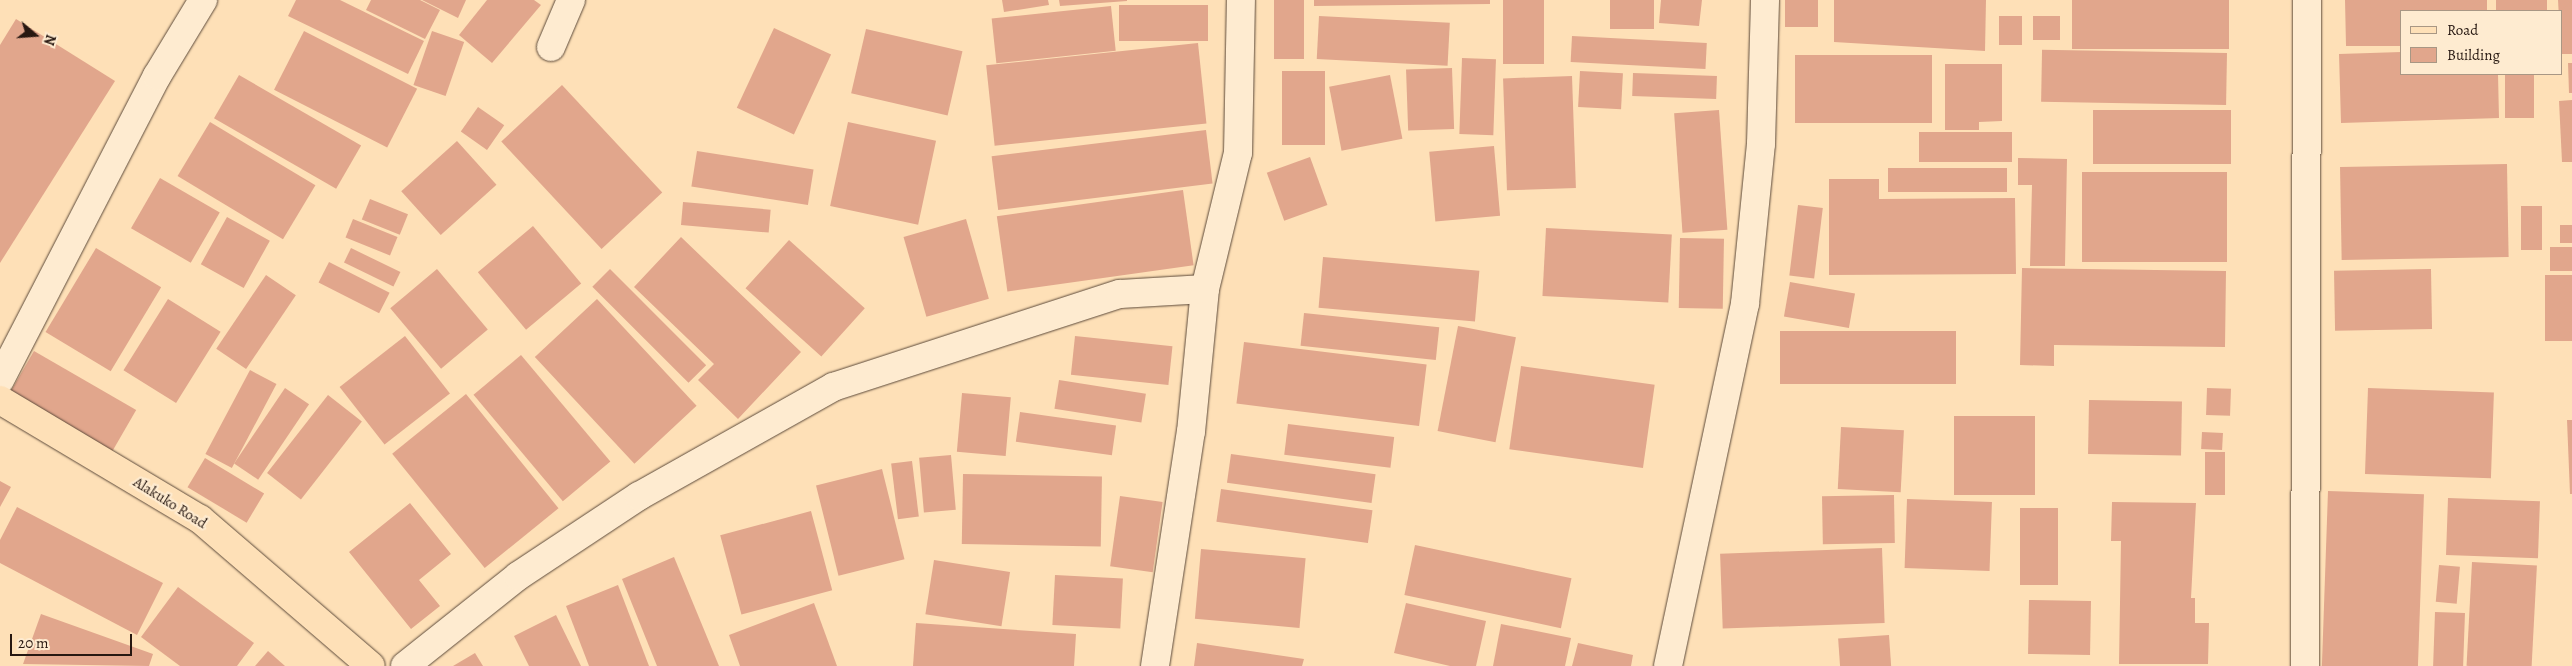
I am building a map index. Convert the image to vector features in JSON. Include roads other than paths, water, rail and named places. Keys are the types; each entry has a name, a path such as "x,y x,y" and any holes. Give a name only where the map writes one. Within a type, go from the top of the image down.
{"main road":[{"name":"Alakuko Road","path":"0,400 200,519 370,666"}],"street":[{"path":"0,380 157,76 202,0"},
{"path":"551,47 571,0"},
{"path":"1155,666 1191,432 1205,289 1238,153 1242,0"},
{"path":"1668,666 1745,304 1761,144 1765,0"},
{"path":"2305,666 2307,0"},
{"path":"405,666 518,576 639,496 833,387 1120,294 1205,289"}]}
